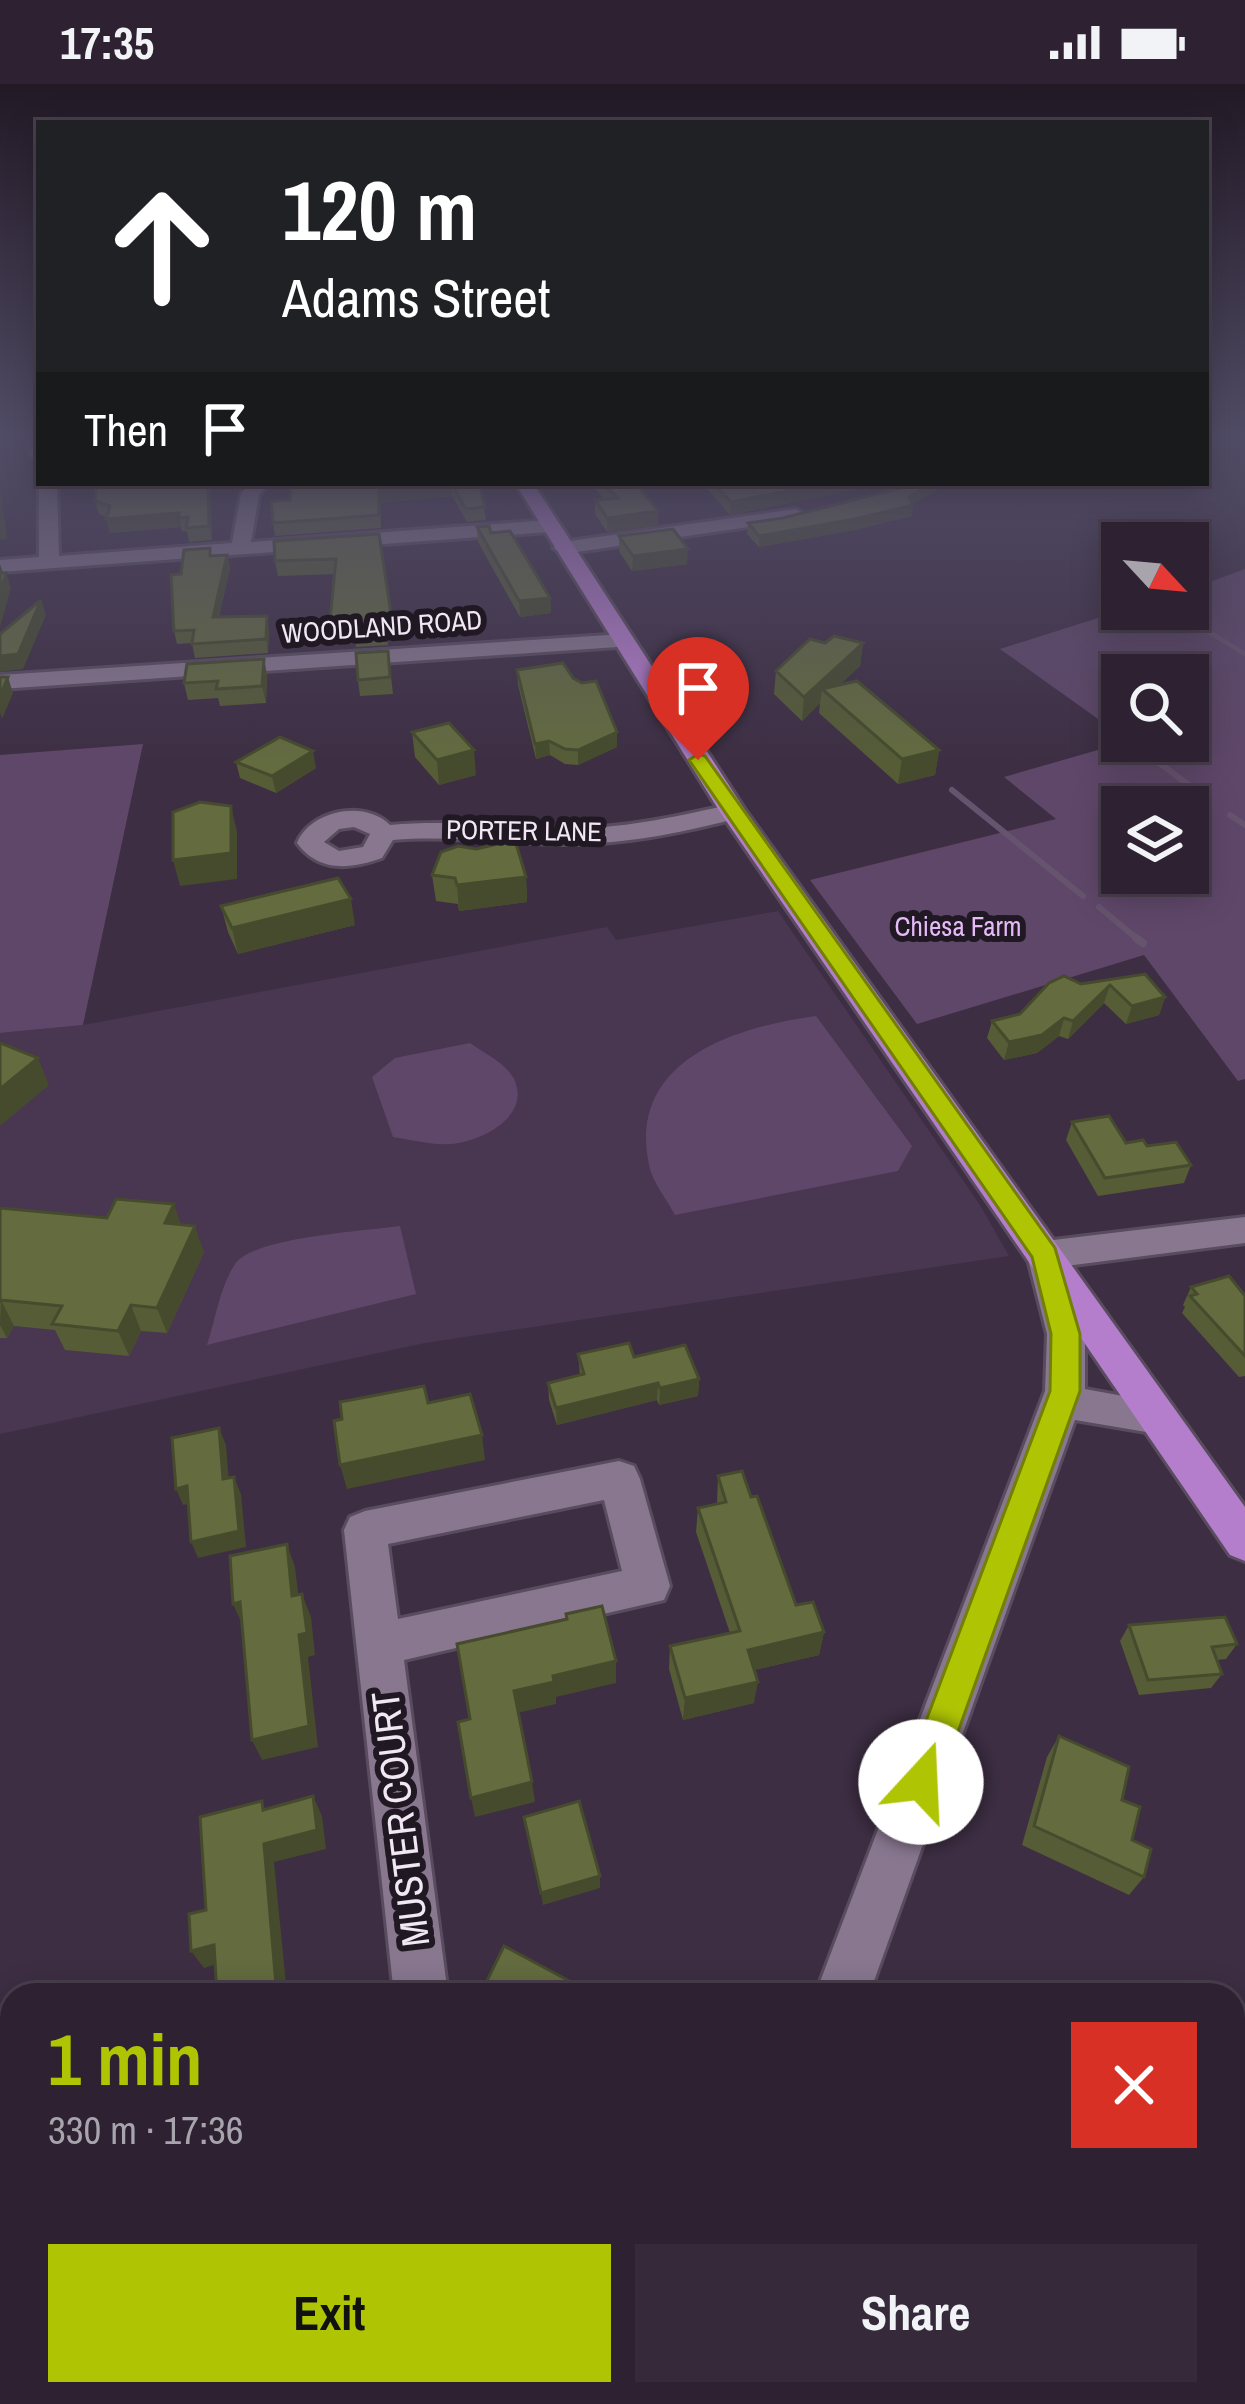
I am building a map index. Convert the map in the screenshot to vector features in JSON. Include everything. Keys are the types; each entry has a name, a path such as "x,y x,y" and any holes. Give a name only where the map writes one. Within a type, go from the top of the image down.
{"main road":[{"path":"563,547 733,812 1245,1542"}],"street":[{"path":"50,547 50,562"},
{"path":"0,566 227,547"},
{"name":"WOODLAND ROAD","path":"0,682 624,641"},
{"name":"PORTER LANE","path":"384,833 431,829 601,835 733,812"},
{"path":"846,1983 1061,1401 1066,1334 1045,1255 1245,1230"},
{"path":"1061,1401 1158,1418"},
{"name":"MUSTER COURT","path":"379,1644 648,1586 619,1479 365,1531 420,1983"}],"shaded area":[{"path":"778,911 980,1205 1009,1256 425,1343 0,1434 0,1033 83,1025 607,927 616,940"}],"green space":[{"name":"Chiesa Farm","path":"1245,569 1245,1079 1238,1081 1144,955 917,1024 810,880 1056,819 1004,777 1101,749 1101,762 1209,762 1209,654 1101,654 1101,721 1000,649 1101,617 1101,630 1209,630 1209,582"},
{"path":"143,744 83,1025 0,1033 0,755"},
{"path":"816,1016 912,1146 898,1171 675,1215 649,1165 647,1129 654,1099 671,1075 722,1040"},
{"path":"470,1043 514,1079 518,1093 510,1116 488,1133 462,1142 436,1144 393,1137 372,1077 395,1058"},
{"path":"400,1226 416,1294 207,1345 225,1283 246,1255 286,1241"}],"building":[{"path":"274,547 381,547 391,614 385,614 386,629 354,631 353,619 330,620 336,559 275,561"},
{"path":"489,547 520,547 550,598 519,601"},
{"path":"627,547 688,549 633,556"},
{"path":"210,548 210,556 227,555 213,617 267,616 266,639 192,644 194,630 174,631 171,575 181,574 184,550"},
{"path":"41,600 18,654 0,656 0,634"},
{"path":"834,636 863,643 804,697 776,671 810,639 825,643"},
{"path":"388,651 390,677 358,680 356,653"},
{"path":"264,659 262,686 216,689 218,681 184,683 187,664"},
{"path":"563,663 582,683 596,681 617,732 578,750 549,741 535,744 517,670"},
{"path":"857,681 939,750 902,759 822,689"},
{"path":"449,723 474,750 437,760 412,732"},
{"path":"280,737 313,751 272,776 236,762"},
{"path":"200,802 231,806 231,853 173,860 173,812"},
{"path":"515,840 526,877 457,885 455,878 432,875 441,852"},
{"path":"338,878 351,899 232,928 221,906"},
{"path":"1145,974 1165,997 1132,1006 1110,985 1073,1021 1064,1018 1042,1035 1009,1042 992,1021 1020,1014 1049,983 1064,976 1081,984"},
{"path":"0,1043 38,1058 0,1089"},
{"path":"1109,1116 1126,1143 1176,1142 1191,1165 1105,1178 1072,1122"},
{"path":"116,1199 174,1204 165,1223 195,1226 157,1308 131,1305 118,1331 52,1324 62,1306 0,1301 0,1208 107,1218"},
{"path":"1229,1276 1245,1296 1245,1356 1190,1296 1197,1294 1191,1287"},
{"path":"629,1343 634,1357 685,1345 699,1379 660,1388 658,1383 556,1408 548,1383 584,1374 578,1354"},
{"path":"424,1386 428,1403 470,1394 482,1435 340,1465 334,1421 342,1419 340,1402"},
{"path":"219,1428 223,1479 234,1477 239,1531 191,1542 187,1486 176,1489 172,1438"},
{"path":"742,1471 751,1497 757,1496 796,1605 813,1602 824,1632 748,1650 758,1682 685,1698 670,1646 740,1631 698,1508 726,1502 718,1476"},
{"path":"287,1544 292,1596 302,1594 307,1633 299,1635 309,1726 252,1740 240,1602 233,1604 230,1556"},
{"path":"602,1606 616,1661 514,1691 532,1782 471,1798 458,1722 470,1719 457,1644 567,1619 566,1614"},
{"path":"1225,1617 1237,1644 1212,1647 1222,1674 1148,1680 1129,1625"},
{"path":"1059,1736 1129,1767 1122,1800 1140,1807 1132,1840 1151,1849 1144,1877 1034,1826"},
{"path":"313,1796 317,1830 264,1844 276,1983 216,1983 214,1945 191,1951 189,1914 206,1910 200,1817 262,1801 263,1810"},
{"path":"579,1801 600,1876 541,1893 524,1817"},
{"path":"504,1946 573,1983 486,1983"}],"waterway":[{"path":"1205,630 1245,654"},
{"path":"1158,762 1190,786"},
{"path":"952,790 1083,896"},
{"path":"1230,815 1245,825"},
{"path":"1099,907 1139,940"},
{"path":"1139,940 1143,943"}],"route":[{"path":"698,760 1045,1255 1066,1334 1065,1391 921,1782"}]}
